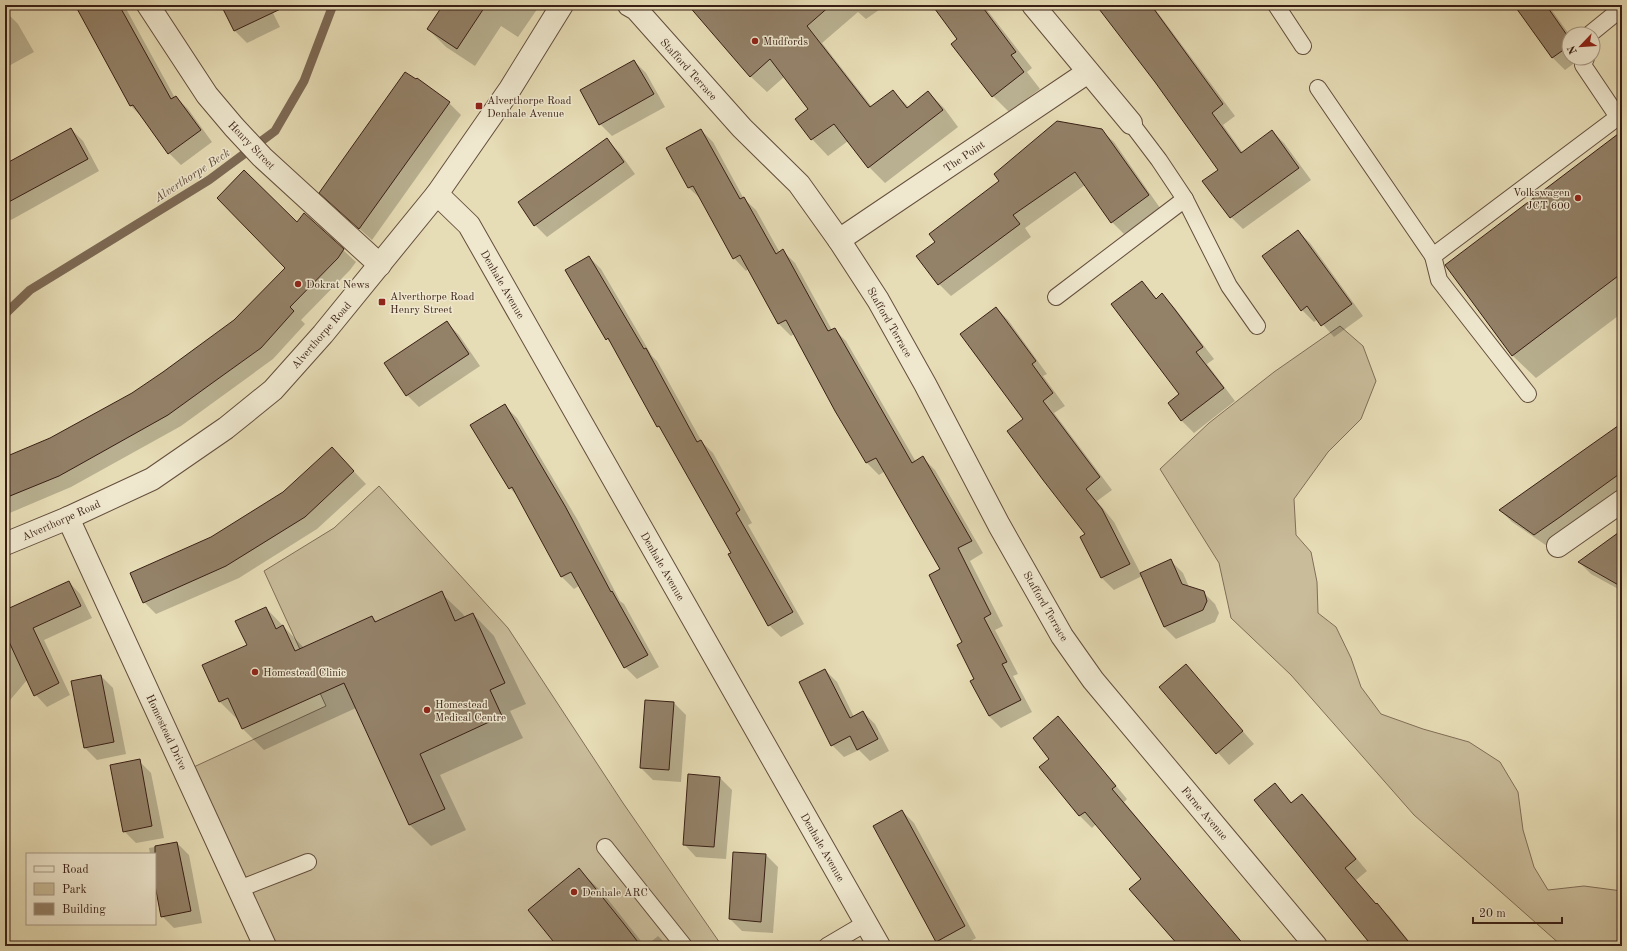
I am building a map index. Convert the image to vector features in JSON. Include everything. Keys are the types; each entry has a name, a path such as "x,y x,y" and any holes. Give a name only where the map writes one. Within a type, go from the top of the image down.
{"street":[{"name":"Henry Street","path":"148,5 207,95 234,127 262,157 380,265"},
{"name":"Alverthorpe Road","path":"5,544 68,518 152,479 226,428 273,390 323,334 437,194 510,88 562,5"},
{"name":"Stafford Terrace","path":"628,5 640,15 742,128 799,184 839,240 882,307 925,384 999,525 1062,636 1094,680"},
{"path":"1034,5 1131,122"},
{"name":"The Point","path":"839,240 1088,72"},
{"name":"Denhale Avenue","path":"437,194 470,226 879,946"},
{"path":"1558,546 1622,501"},
{"name":"Homestead Drive","path":"68,518 265,946"},
{"name":"Farne Avenue","path":"1094,680 1316,946"}],"lane":[{"path":"1276,5 1303,46"},
{"path":"1600,26 1622,8"},
{"path":"1433,256 1620,116 1584,66"},
{"path":"1318,88 1433,256 1439,280 1528,394"},
{"path":"1131,122 1185,199 1229,286 1257,326"},
{"path":"1056,298 1185,199"},
{"path":"605,848 684,946"},
{"path":"239,889 308,862"},
{"path":"827,946 866,923"}],"green space":[{"path":"1340,326 1363,346 1376,381 1361,419 1328,452 1294,499 1296,535 1311,552 1317,582 1318,613 1336,627 1351,658 1361,687 1381,714 1423,729 1469,742 1500,762 1518,792 1523,830 1534,867 1548,890 1584,886 1622,891 1622,946 1562,946 1414,815 1291,675 1231,618 1219,563 1160,469 1209,423 1274,372"},
{"path":"379,486 508,628 623,803 722,946 265,946 185,771 326,706 264,571 334,528"}],"building":[{"path":"75,5 119,5 171,99 176,96 201,130 168,154 133,105 130,106"},
{"path":"221,5 289,5 234,31"},
{"path":"443,5 486,5 457,49 427,29"},
{"path":"688,5 831,5 807,26 870,107 893,90 907,108 928,91 943,110 868,168 834,124 811,140 795,119 808,109 770,59 750,77"},
{"path":"932,5 981,5 1016,52 1011,55 1024,72 992,97 951,44 957,39"},
{"path":"1096,5 1151,5 1223,104 1212,113 1241,153 1272,130 1299,168 1230,218 1202,181 1218,170 1155,82"},
{"path":"1514,5 1546,5 1561,27 1561,52 1552,58"},
{"path":"634,60 654,94 599,125 580,90"},
{"path":"405,72 416,79 417,78 450,102 359,229 319,193"},
{"path":"1057,121 1102,129 1149,195 1111,223 1075,172 1013,215 1020,224 938,285 916,256 935,242 929,234 999,181 994,174"},
{"path":"71,128 88,159 5,204 5,164"},
{"path":"701,129 740,199 744,197 776,254 783,249 828,331 835,328 912,463 923,456 972,541 958,548 991,614 984,618 1007,662 1002,664 1021,700 989,716 970,681 974,679 957,645 962,642 929,575 940,569 876,458 866,463 835,411 786,320 778,324 740,255 733,259 693,186 688,188 666,148"},
{"name":"Volkswagen JCT 600","path":"1622,131 1622,273 1512,356 1445,265"},
{"path":"607,138 624,162 534,226 518,202"},
{"path":"244,170 297,222 304,213 344,249 338,258 290,307 294,311 261,348 168,415 59,476 5,498 5,457 50,438 132,393 234,320 285,268 217,198"},
{"path":"1298,230 1352,304 1321,326 1307,306 1301,311 1262,256"},
{"path":"589,256 644,349 646,348 697,442 701,440 740,510 736,513 793,612 768,626 728,554 731,553 659,426 657,427 608,338 606,340 565,270"},
{"path":"1142,281 1156,299 1162,293 1176,311 1203,347 1196,352 1224,388 1181,421 1168,403 1179,394 1111,304"},
{"path":"996,307 1036,361 1032,364 1053,393 1043,401 1100,477 1086,489 1102,509 1130,564 1101,578 1080,537 1085,534 1007,431 1023,419 960,334"},
{"path":"447,321 469,354 406,396 384,363"},
{"path":"505,404 565,506 611,592 612,591 648,655 624,668 571,572 561,577 512,487 509,489 470,425"},
{"path":"1622,423 1622,472 1560,517 1534,535 1499,510"},
{"path":"332,447 354,471 305,517 226,566 143,603 130,573 211,537 283,492"},
{"path":"1622,530 1622,587 1578,562"},
{"path":"1171,559 1182,584 1204,591 1207,601 1203,610 1164,627 1140,573"},
{"path":"69,581 81,606 33,628 59,683 34,696 5,633 5,610"},
{"name":"Homestead Medical Centre","path":"442,591 455,621 473,613 505,683 490,690 502,716 420,754 445,809 409,825 344,683 242,729 228,698 219,702 202,665 247,645 235,621 266,607 276,629 283,625 295,651 372,616 375,622"},
{"path":"1186,664 1243,731 1216,754 1159,687"},
{"path":"825,669 850,718 863,711 878,739 857,750 850,736 831,746 799,682"},
{"path":"101,675 114,742 84,748 71,681"},
{"path":"645,700 674,702 669,770 640,768"},
{"path":"1058,716 1116,786 1112,789 1245,946 1179,946 1129,889 1141,879 1085,812 1079,816 1039,767 1049,759 1033,738"},
{"path":"140,759 152,826 123,832 110,765"},
{"path":"688,774 720,777 714,847 683,845"},
{"path":"1275,783 1291,803 1302,794 1356,859 1345,868 1376,904 1377,903 1412,946 1372,946 1254,800"},
{"path":"902,810 965,926 936,942 873,826"},
{"path":"177,842 191,911 161,917 156,890 155,846"},
{"path":"733,852 766,854 761,922 729,919"},
{"name":"Denhale ARC","path":"579,868 641,946 557,946 528,910"}],"waterway":[{"name":"Alverthorpe Beck","path":"5,314 30,290 209,180 275,131 304,81 333,5"}],"place":[{"name":"Mudfords","path":"755,41"},
{"name":"Alverthorpe Road Denhale Avenue","path":"479,106"},
{"name":"Volkswagen JCT 600","path":"1578,198"},
{"name":"Dokrat News","path":"298,284"},
{"name":"Alverthorpe Road Henry Street","path":"382,302"},
{"name":"Homestead Clinic","path":"255,672"},
{"name":"Homestead Medical Centre","path":"427,710"},
{"name":"Denhale ARC","path":"574,892"}]}
